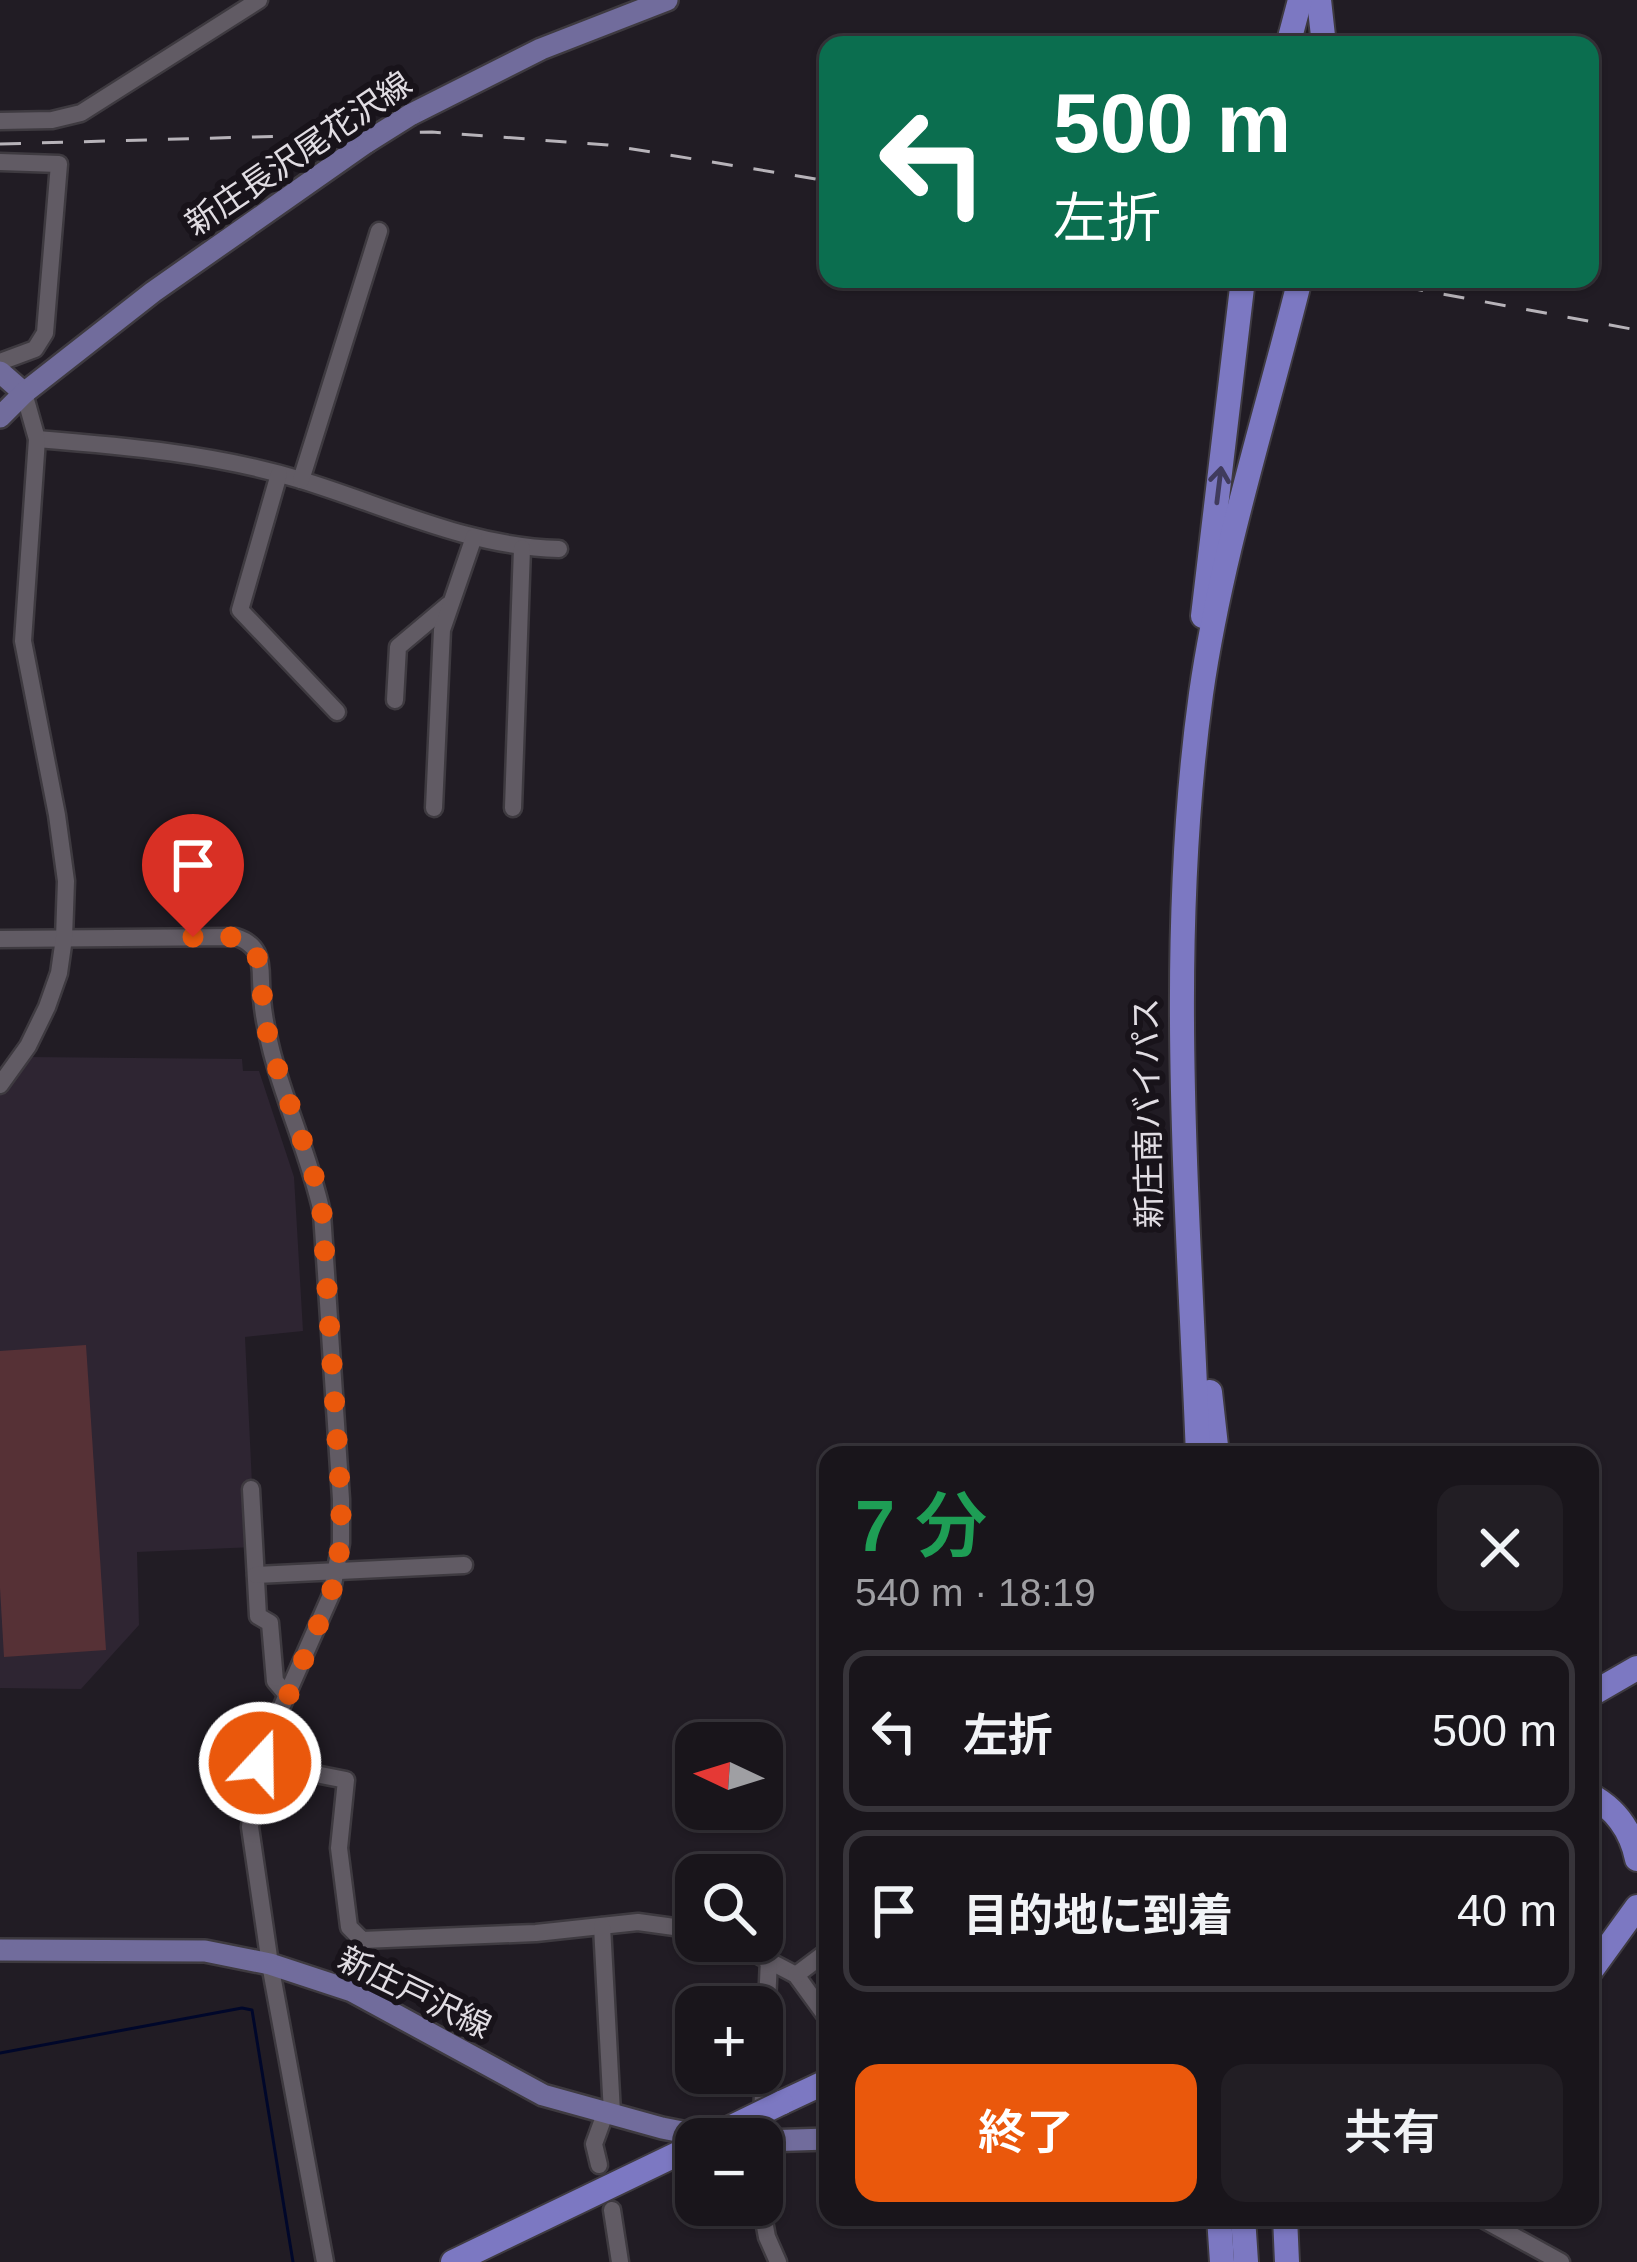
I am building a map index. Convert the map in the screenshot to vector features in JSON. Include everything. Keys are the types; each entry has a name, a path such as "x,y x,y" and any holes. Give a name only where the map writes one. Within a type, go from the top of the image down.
{"highway":[{"path":"1290,36 1300,0"},
{"path":"1319,0 1323,36"},
{"path":"1190,768 1241,288"},
{"path":"1190,768 1215,622 1298,288"},
{"name":"新庄南バイパス","path":"1182,1181 1182,980 1190,768"},
{"path":"1182,1181 1197,1446"},
{"path":"1182,1181 1189,1446"},
{"path":"1182,1181 1216,1446"},
{"path":"1599,1690 1637,1668"},
{"path":"1599,1703 1637,1684"},
{"path":"1599,1800 1625,1826 1637,1859"},
{"path":"1613,1952 1637,1881"},
{"path":"1599,1972 1637,1907"},
{"path":"1599,1964 1637,1928"},
{"path":"750,2118 819,2085"},
{"path":"453,2262 675,2154"},
{"path":"1220,2226 1222,2262"},
{"path":"1244,2226 1246,2262"},
{"path":"1285,2226 1287,2262"}],"main road":[{"name":"新庄長沢尾花沢線","path":"0,417 182,270 410,115 541,50 668,0"},
{"path":"0,372 24,393"},
{"name":"新庄戸沢線","path":"0,1950 205,1951 269,1964 352,1991 543,2095 675,2131"},
{"path":"783,2140 819,2139"}],"street":[{"path":"0,121 52,120 81,113 259,0"},
{"path":"0,162 59,164 45,333 35,350 0,362"},
{"path":"301,480 379,231"},
{"path":"0,1084 28,1046 59,973 66,881 22,641 37,440 24,393"},
{"path":"37,440 133,448 279,474 474,537 522,548 559,549"},
{"path":"279,474 239,610 337,712"},
{"path":"434,808 442,630 474,537"},
{"path":"512,808 522,548"},
{"path":"395,700 398,646 448,604"},
{"path":"0,940 236,937 256,948 269,1044 313,1171 322,1213 341,1543 331,1595 260,1763 250,1827 269,1964 325,2262"},
{"path":"251,1490 258,1616 271,1623 275,1681 287,1695"},
{"path":"256,1575 464,1565"},
{"path":"260,1763 346,1780 338,1848 349,1927 362,1940 536,1934 645,1922 675,1927"},
{"path":"599,2165 594,2144 609,2112 602,1926"},
{"path":"796,1975 819,1958"},
{"path":"763,2118 769,1962"},
{"path":"773,1962 796,1975 819,2007"},
{"path":"612,2210 620,2262"},
{"path":"765,2226 778,2262"},
{"path":"1495,2226 1561,2262"}],"shaded area":[{"path":"29,1057 242,1059 243,1071 259,1071 294,1177 303,1331 245,1337 255,1547 137,1552 139,1625 81,1689 0,1688 0,1095"},
{"path":"86,1345 106,1650 4,1657 0,1351"}],"waterway":[{"path":"0,2053 242,2008 252,2010 293,2262"}],"railway":[{"path":"0,144 432,132 608,145 819,180"},
{"path":"1410,288 1637,330"}],"route":[{"path":"193,937 236,937 256,948 269,1044 298,1123 322,1213 341,1543 331,1595 260,1763"}]}
